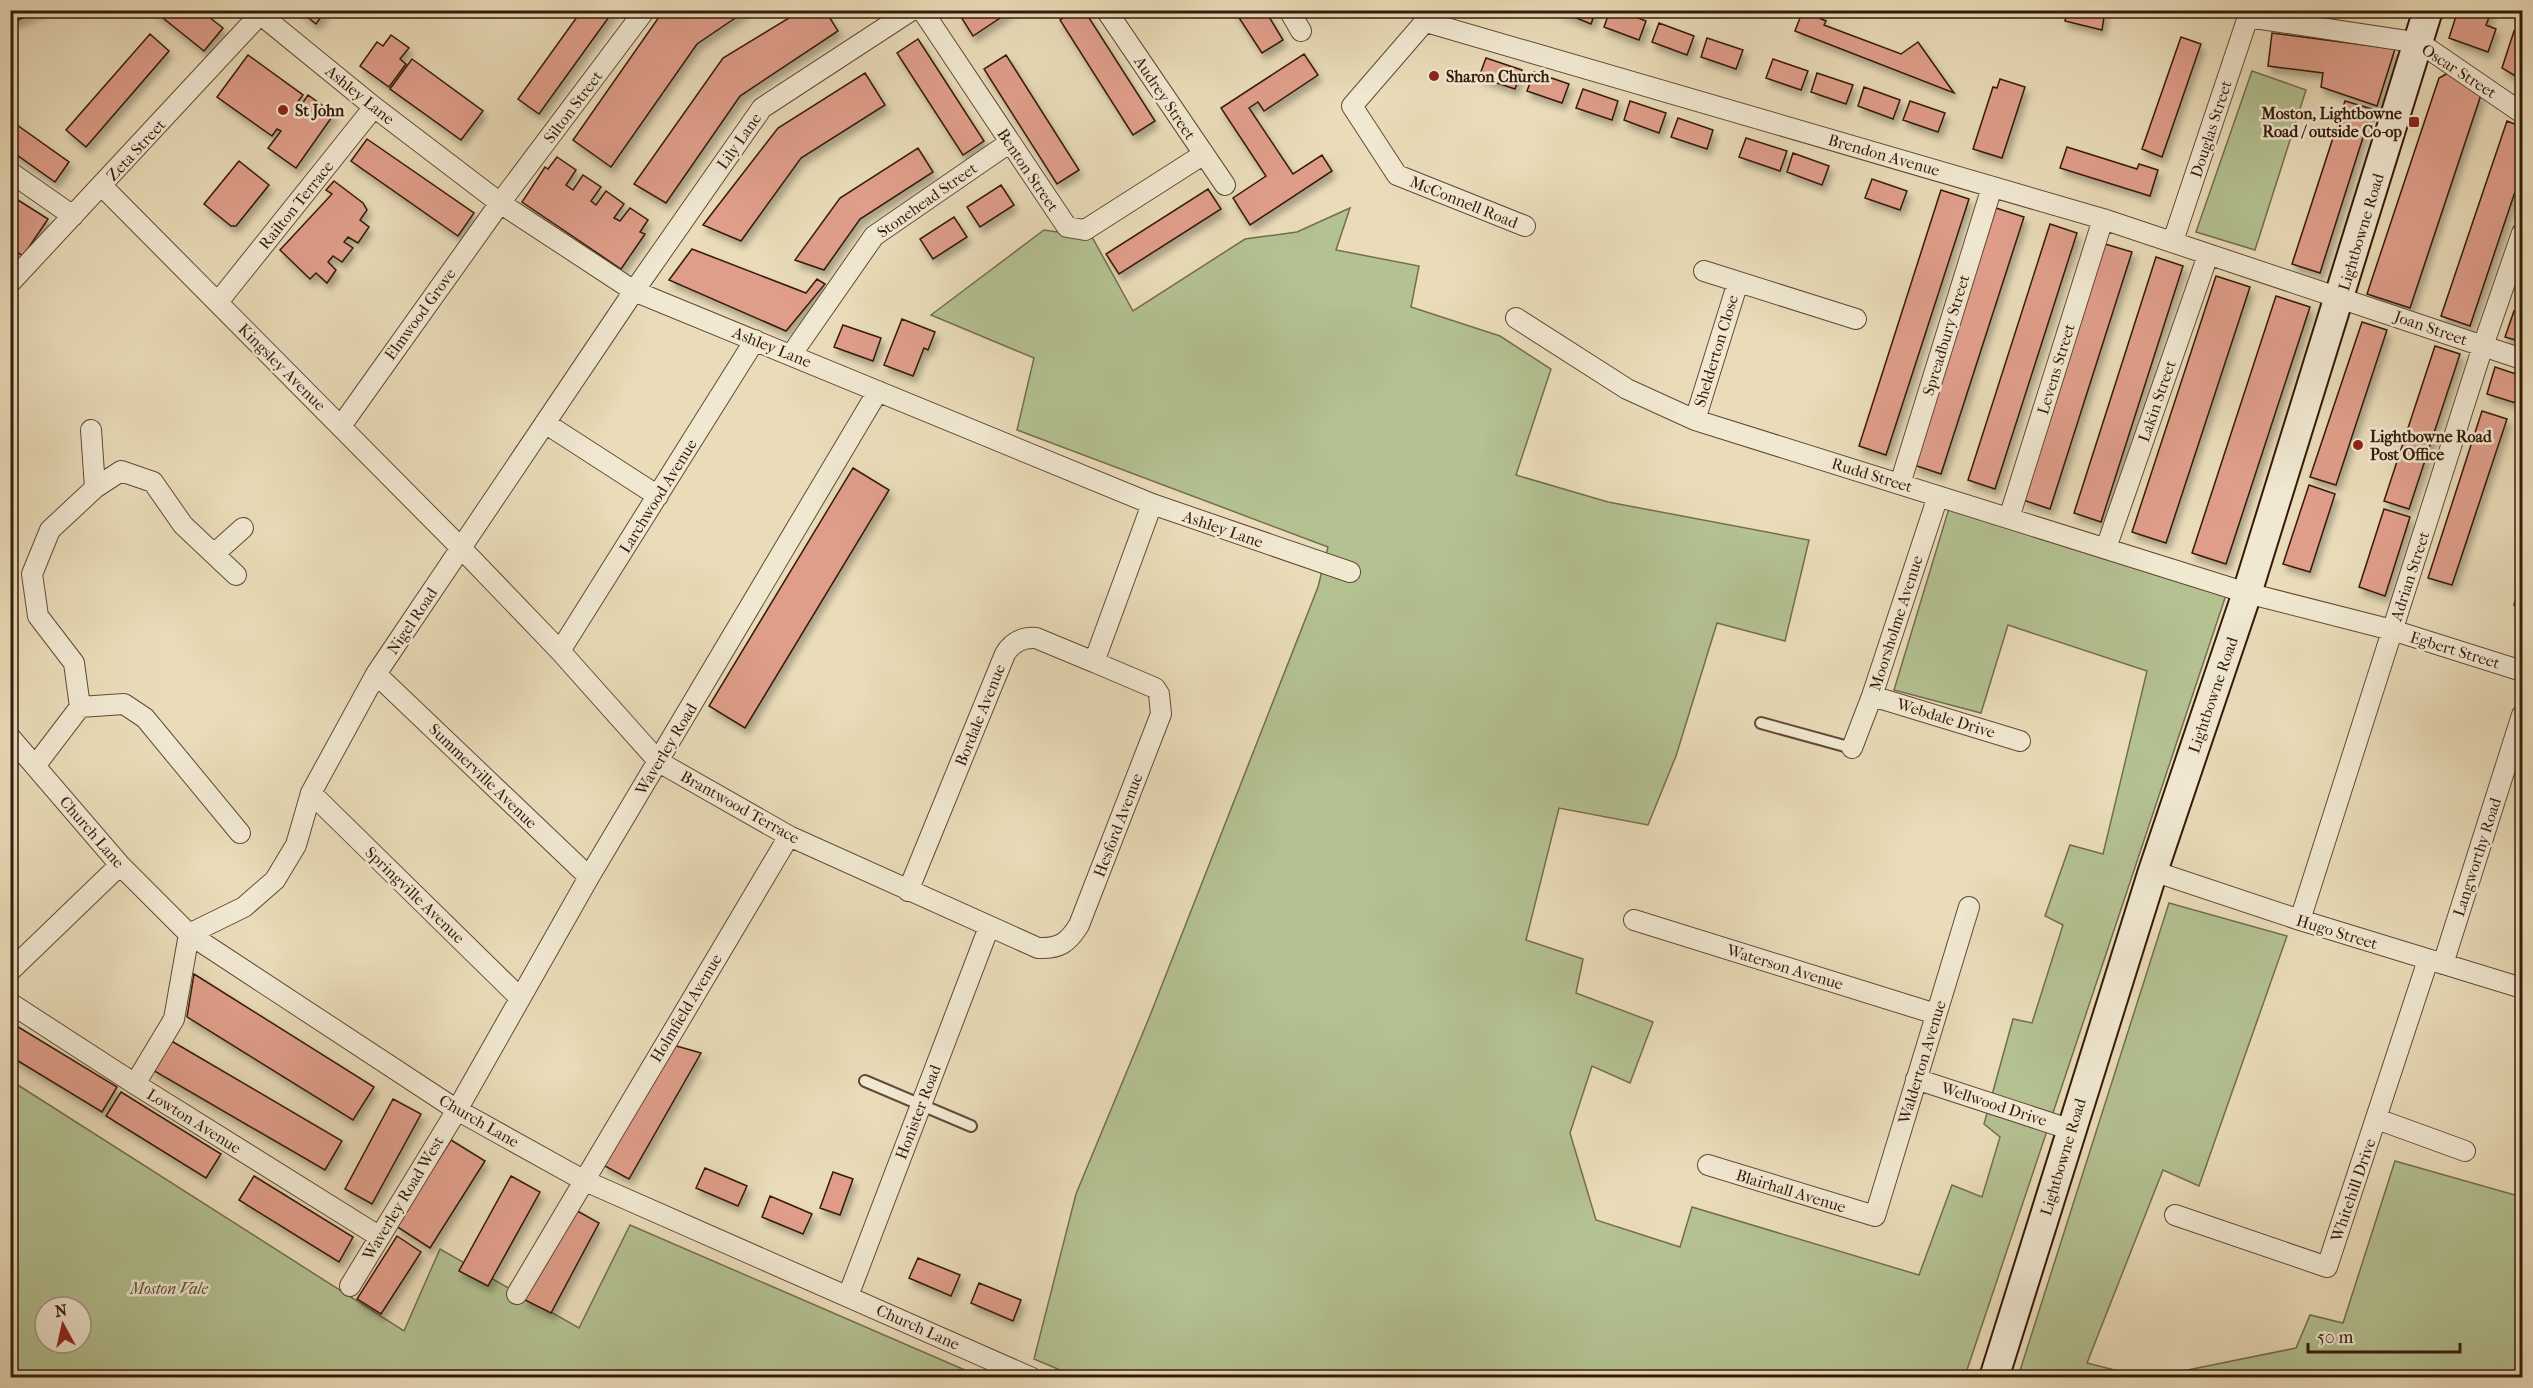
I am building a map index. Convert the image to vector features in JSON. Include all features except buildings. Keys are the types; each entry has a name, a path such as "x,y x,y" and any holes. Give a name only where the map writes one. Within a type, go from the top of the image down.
{"main road":[{"name":"Lightbowne Road","path":"1994,1377 2153,871 2247,593 2420,43 2428,10"}],"street":[{"name":"Silton Street","path":"500,203 645,10"},
{"name":"Lily Lane","path":"634,291 762,108 912,10"},
{"name":"Benton Street","path":"922,10 1067,227 1085,230 1204,154"},
{"name":"Audrey Street","path":"1106,10 1225,185"},
{"path":"1289,10 1301,31"},
{"name":"Ashley Lane","path":"260,12 374,107 500,203 634,291 1152,504 1350,572"},
{"name":"Zeta Street","path":"10,283 102,186 260,12"},
{"name":"Brendon Avenue","path":"1430,16 2103,219 2340,297"},
{"name":"McConnell Road","path":"1430,16 1352,106 1397,175 1525,226"},
{"name":"Oscar Street","path":"2248,17 2420,43 2523,113"},
{"name":"Douglas Street","path":"2173,241 2248,17"},
{"name":"Railton Terrace","path":"218,302 374,107"},
{"name":"Stonehead Street","path":"791,355 874,236 1010,142"},
{"path":"10,172 74,216"},
{"name":"Kingsley Avenue","path":"102,186 461,548"},
{"name":"Spreadbury Street","path":"1900,484 1992,187"},
{"name":"Elmwood Grove","path":"340,426 500,203"},
{"name":"Levens Street","path":"2009,518 2103,219"},
{"name":"Adrian Street","path":"2300,920 2483,346 2523,233"},
{"name":"Lakin Street","path":"2106,548 2208,255"},
{"name":"Shelderton Close","path":"1704,271 1856,319"},
{"name":"Shelderton Close","path":"1695,420 1738,282"},
{"name":"Nigel Road","path":"189,934 244,907 275,880 296,845 311,793 376,674 634,291"},
{"name":"Joan Street","path":"2340,297 2523,359"},
{"name":"Rudd Street","path":"1516,318 1627,390 1695,420 2247,593"},
{"name":"Larchwood Avenue","path":"560,651 755,340"},
{"name":"Waverley Road","path":"457,1110 519,997 878,391"},
{"path":"545,423 658,496"},
{"path":"92,430 95,488"},
{"path":"35,766 80,707 74,663 38,616 32,574 50,530 95,488 121,471 153,482 183,525 236,575"},
{"name":"Moorsholme Avenue","path":"1851,748 1872,696 1938,496"},
{"path":"1094,662 1152,504"},
{"path":"214,554 243,528"},
{"name":"Brantwood Terrace","path":"461,548 560,651 659,762 789,836 989,927"},
{"name":"Egbert Street","path":"2247,593 2392,630 2523,671"},
{"name":"Bordale Avenue","path":"908,891 1010,646 1027,638 1036,638 1094,662"},
{"name":"Hesford Avenue","path":"989,927 1038,948 1056,947 1062,946 1072,937 1084,914 1161,714 1159,694 1155,688 1094,662"},
{"name":"Summerville Avenue","path":"376,674 590,877"},
{"name":"Webdale Drive","path":"1872,696 2020,741"},
{"path":"80,707 124,705 145,718 240,833"},
{"name":"Langworthy Road","path":"2435,962 2523,715"},
{"name":"Church Lane","path":"10,737 120,865 189,934 457,1110 583,1180 1032,1377"},
{"name":"Springville Avenue","path":"311,793 519,997"},
{"name":"Holmfield Avenue","path":"517,1294 789,836"},
{"path":"10,971 120,865"},
{"name":"Hugo Street","path":"2153,871 2300,920 2523,988"},
{"name":"Walderton Avenue","path":"1875,1216 1969,907"},
{"name":"Waterson Avenue","path":"1634,920 1936,1014"},
{"name":"Honister Road","path":"848,1296 989,927"},
{"path":"135,1084 174,1019 189,934"},
{"name":"Whitehill Drive","path":"2175,1215 2327,1267 2377,1119 2435,962"},
{"name":"Lowton Avenue","path":"10,1003 380,1237"},
{"name":"Wellwood Drive","path":"1916,1079 2072,1130"},
{"name":"Waverley Road West","path":"350,1286 457,1110"},
{"path":"2377,1119 2465,1151"},
{"name":"Blairhall Avenue","path":"1708,1165 1875,1216"}],"lane":[{"path":"1761,723 1851,748"},
{"path":"865,1082 971,1126"}],"green space":[{"path":"2252,71 2306,90 2255,250 2196,232"},
{"path":"1350,208 1336,250 1419,266 1411,307 1500,336 1551,369 1516,475 1608,502 1809,540 1785,641 1717,623 1676,756 1648,825 1559,808 1526,940 1583,959 1576,993 1653,1022 1630,1083 1592,1066 1570,1133 1596,1220 1680,1247 1692,1207 1919,1275 1952,1185 1982,1197 2000,1137 1984,1124 2013,1019 2032,1023 2063,925 2045,916 2070,845 2103,854 2147,671 2008,625 1981,713 1894,690 1950,505 2226,595 1965,1376 1905,1377 1885,1372 1883,1378 1079,1378 1034,1359 1076,1194 1149,1018 1318,587 1328,547 1017,430 1034,358 931,315 1044,230 1092,237 1133,311 1245,239 1297,232"},
{"path":"2169,903 2287,936 2199,1186 2163,1170 2087,1363 2142,1377 2018,1377"},
{"name":"Moston Vale","path":"10,1080 404,1331 440,1249 579,1328 630,1225 981,1377 11,1377"},
{"path":"2395,1161 2522,1197 2522,1377 2153,1377 2296,1348 2310,1315 2343,1323"}],"place":[{"name":"Sharon Church","path":"1434,76"},
{"name":"St John","path":"283,110"},
{"name":"Moston, Lightbowne Road / outside Co-op","path":"2414,122"},
{"name":"Lightbowne Road Post Office","path":"2358,445"}]}
